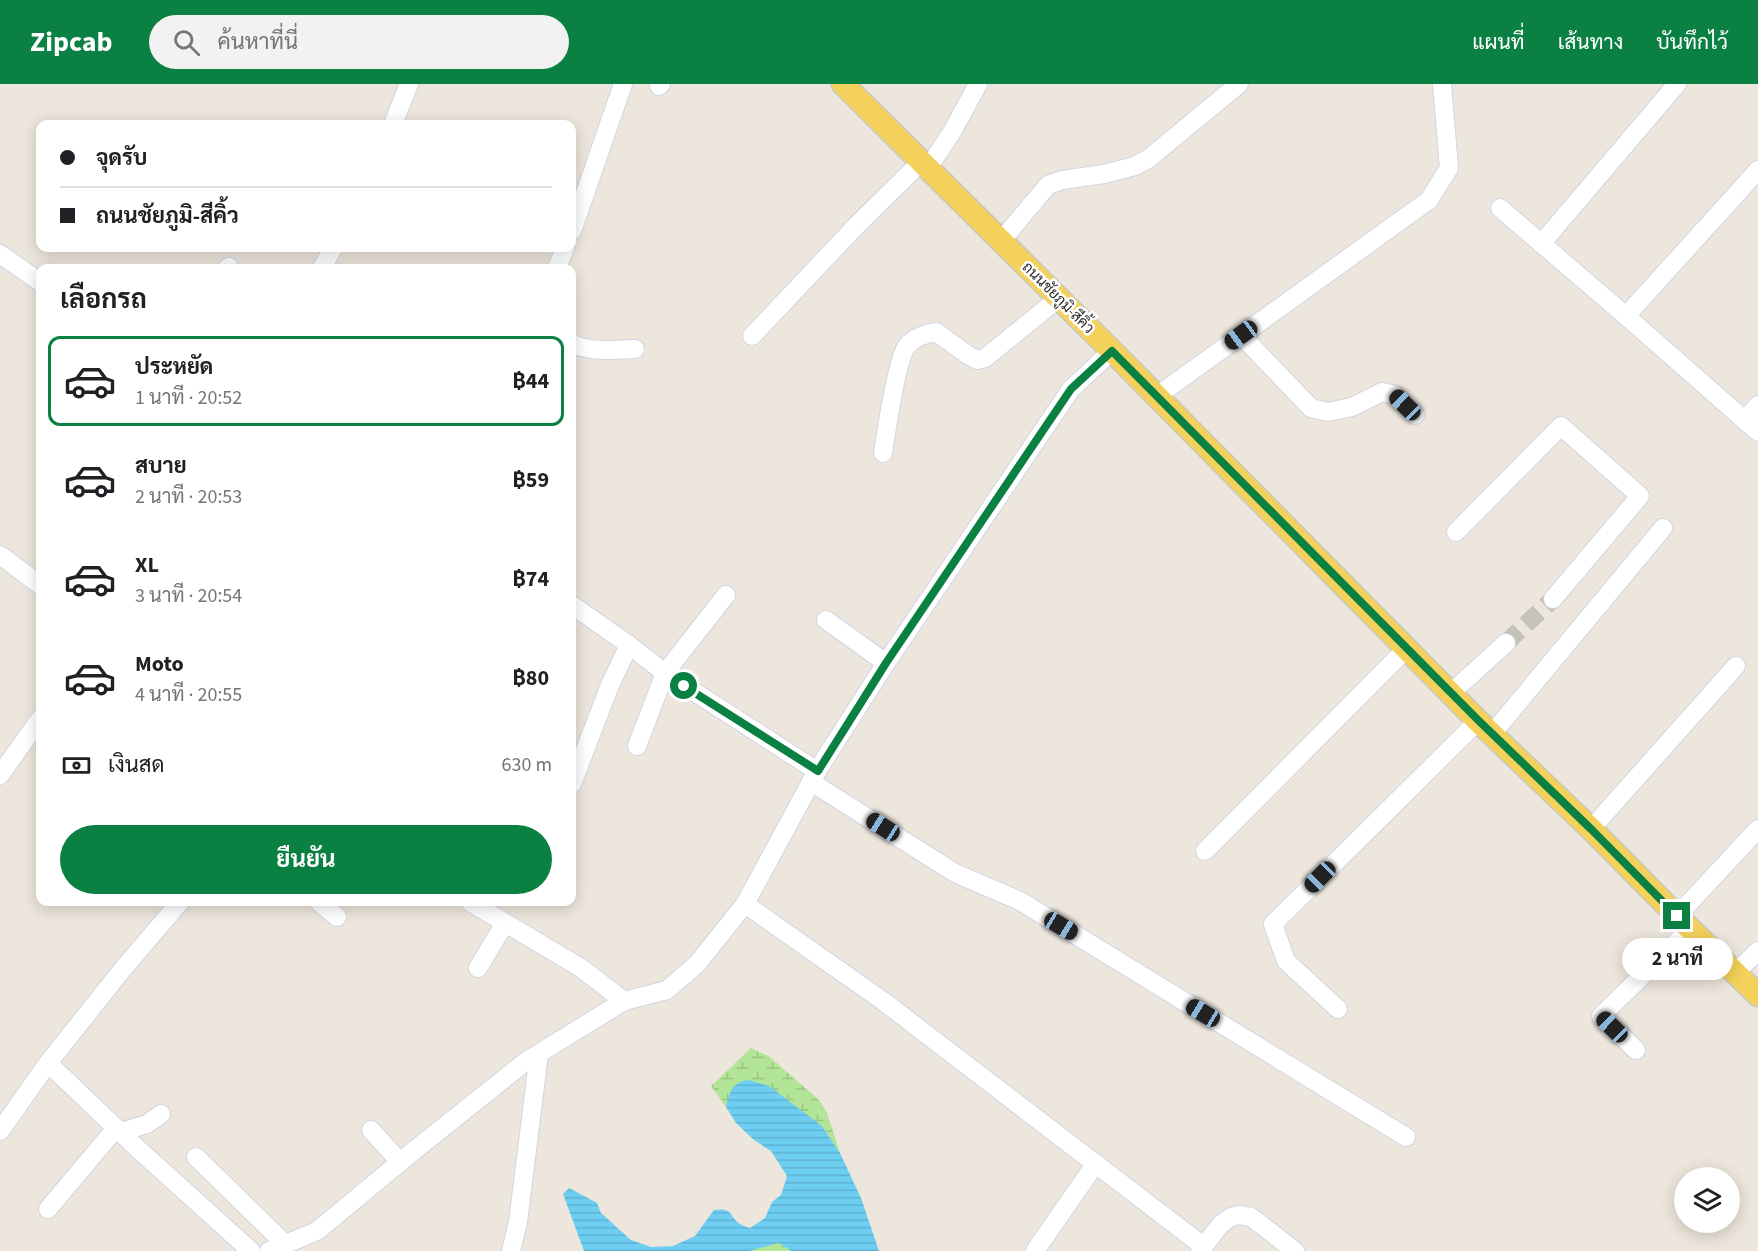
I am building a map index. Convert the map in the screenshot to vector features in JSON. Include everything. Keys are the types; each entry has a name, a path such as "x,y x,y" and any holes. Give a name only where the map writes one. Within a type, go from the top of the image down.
{"main road":[{"name":"ถนนชัยภูมิ-สีคิ้ว","path":"843,84 1485,727 1758,994"}],"street":[{"path":"395,120 409,84"},
{"path":"576,219 623,84"},
{"path":"752,336 857,225 925,165 952,132 978,84"},
{"path":"1001,241 1048,184 1104,174 1148,159 1239,84"},
{"path":"1157,396 1429,200 1449,168 1442,84"},
{"path":"1541,244 1677,84"},
{"path":"1626,316 1758,170"},
{"path":"1500,208 1751,426 1758,405"},
{"path":"0,254 36,279"},
{"path":"883,453 900,360 907,346 928,333 936,332 977,360 985,358 1059,298"},
{"path":"1241,335 1311,408 1328,412 1352,407 1382,392 1395,395 1415,415"},
{"path":"576,346 609,350 635,349"},
{"path":"196,1157 278,1248 317,1231 525,1062 624,1001 667,990 697,964 745,904 814,776 886,663 1071,389 1112,351"},
{"path":"1456,532 1561,426 1640,496 1553,599"},
{"path":"1338,1009 1286,961 1273,924 1485,727 1663,528"},
{"path":"0,555 36,582"},
{"path":"638,746 664,673 726,595"},
{"path":"576,607 664,673 955,873 1020,901 1406,1137"},
{"path":"826,620 886,663"},
{"path":"1451,693 1506,643"},
{"path":"576,774 610,685 629,645"},
{"path":"1204,851 1407,648"},
{"path":"1591,829 1736,666"},
{"path":"0,775 36,725"},
{"path":"1636,1050 1601,1016 1683,922 1758,829"},
{"path":"745,904 883,1001 1096,1163 1202,1249 1221,1224 1239,1215 1251,1217 1295,1251"},
{"path":"0,1131 48,1064 122,970 177,906"},
{"path":"324,906 337,917"},
{"path":"477,906 581,968 624,1001"},
{"path":"478,968 505,923"},
{"path":"1736,972 1758,951"},
{"path":"511,1251 519,1212 539,1054"},
{"path":"48,1064 251,1251"},
{"path":"48,1209 118,1130 147,1124 160,1114"},
{"path":"371,1130 400,1162"},
{"path":"1038,1250 1096,1163"}],"green space":[{"path":"751,1048 770,1057 820,1101 827,1113 840,1153 822,1126 730,1091 726,1107 711,1086"},
{"path":"779,1243 791,1251 749,1251 750,1250"}],"water":[{"path":"749,1080 769,1086 822,1126 840,1153 861,1198 879,1251 791,1251 779,1243 749,1251 584,1251 563,1194 569,1188 597,1203 601,1213 631,1240 651,1247 673,1246 695,1236 714,1210 728,1211 740,1224 750,1228 765,1218 772,1202 781,1195 787,1176 771,1151 754,1140 736,1123 726,1107 728,1097 735,1085"}],"tunnel":[{"path":"1506,643 1553,599"}],"route":[{"path":"684,686 818,771 886,663 1071,389 1112,351 1478,720 1677,916"}]}
